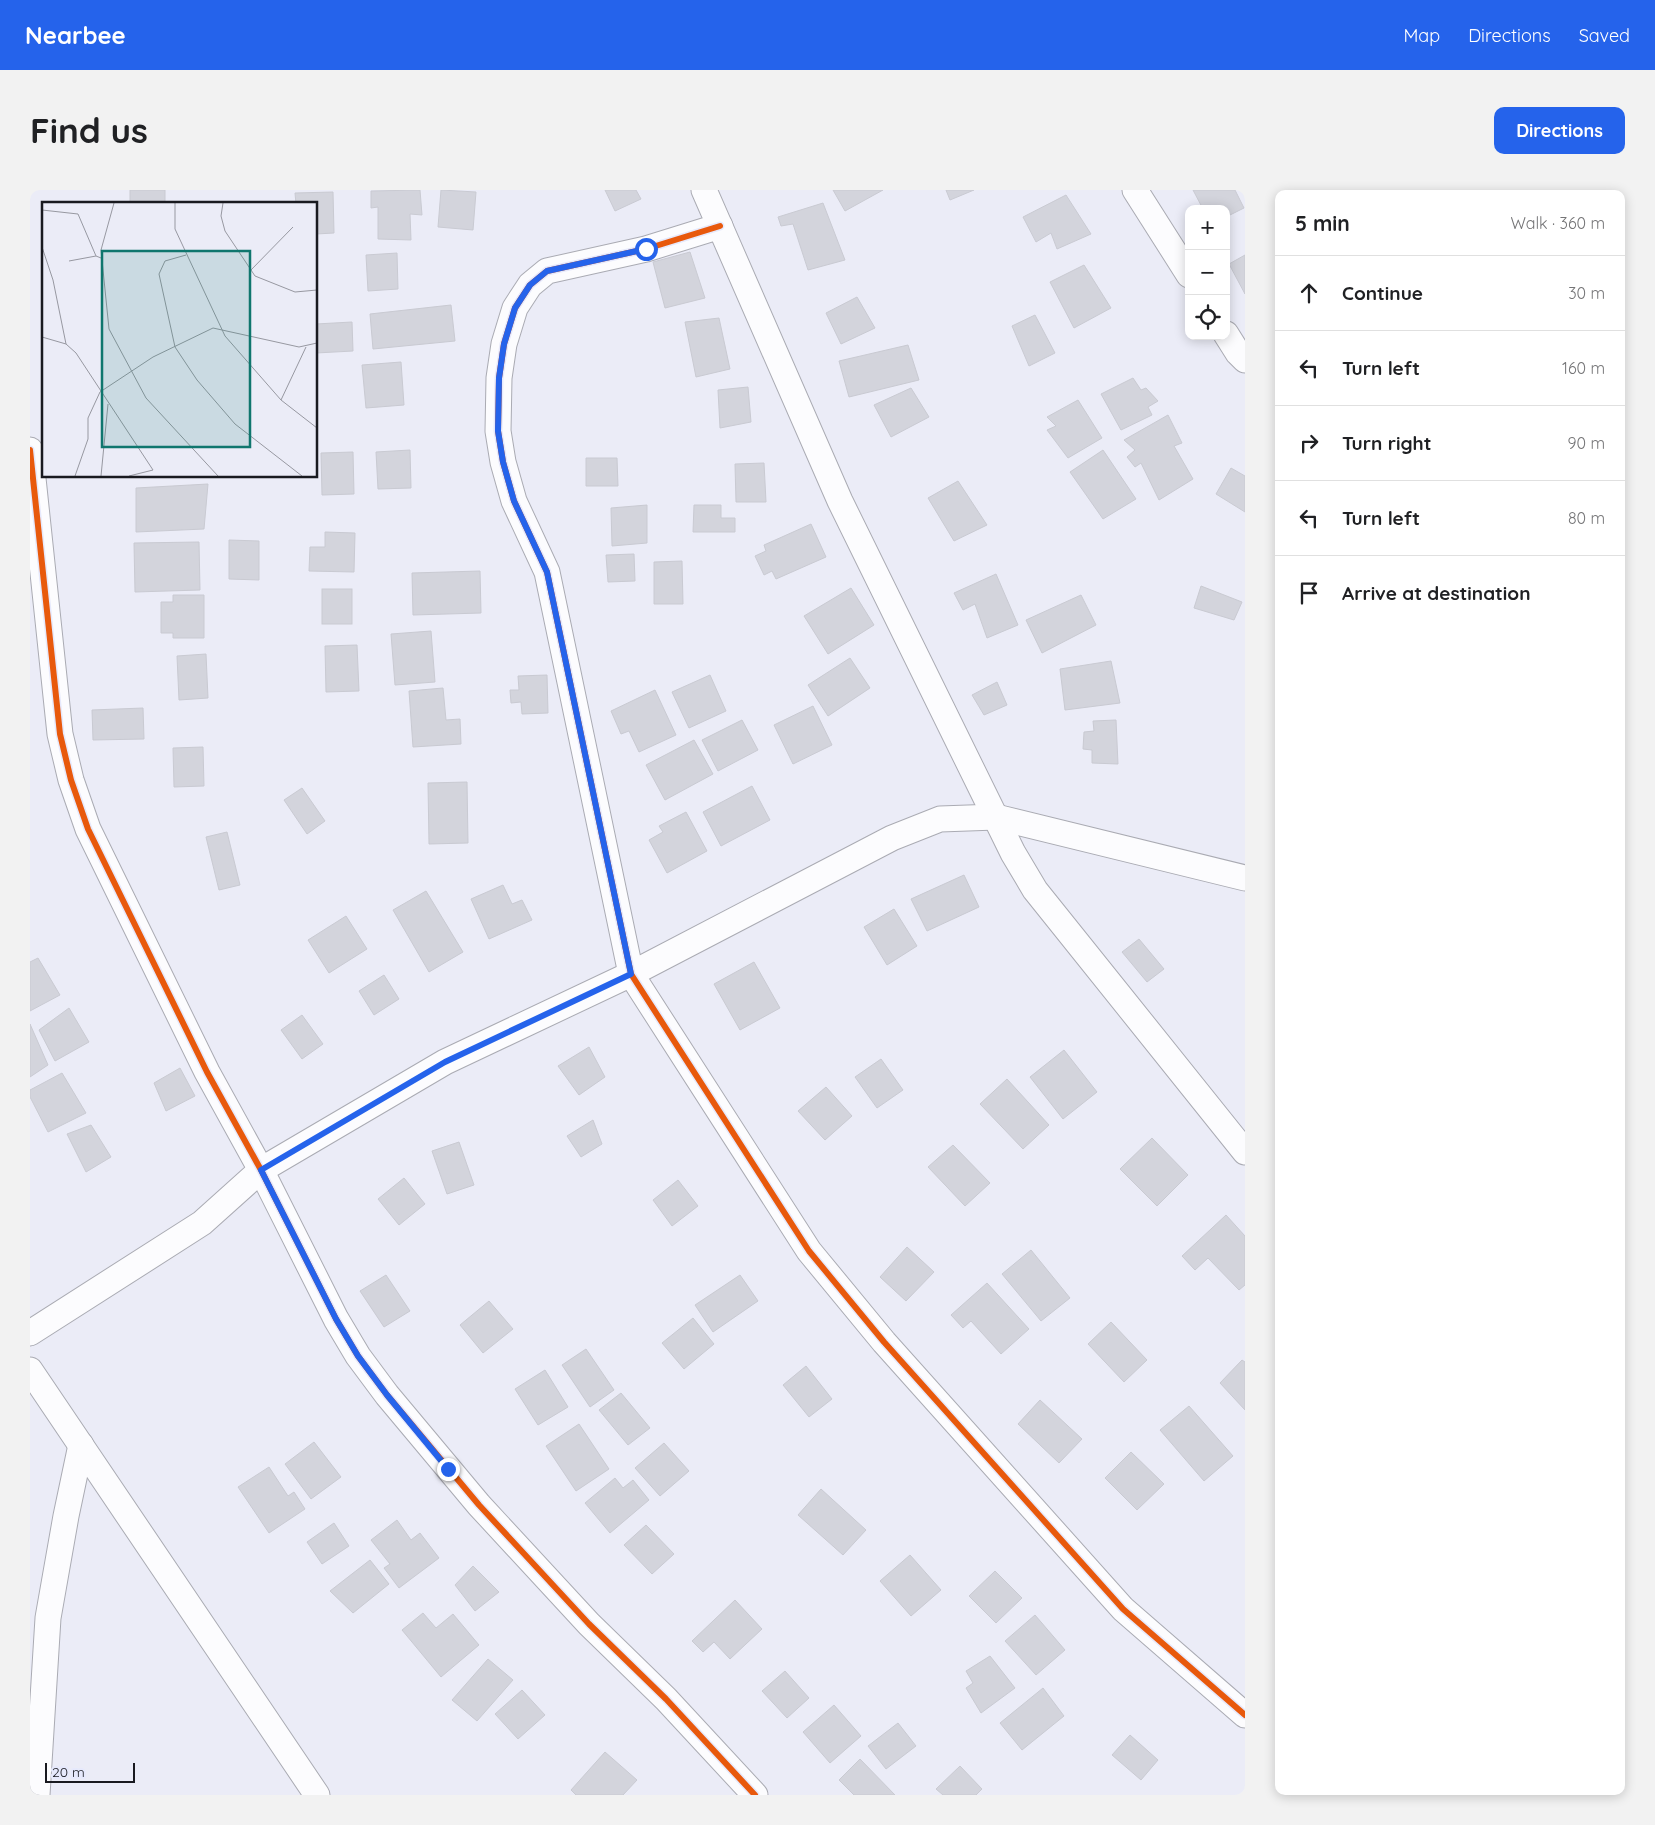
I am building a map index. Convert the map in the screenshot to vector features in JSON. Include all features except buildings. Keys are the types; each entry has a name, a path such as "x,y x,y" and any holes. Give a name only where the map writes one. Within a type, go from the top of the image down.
{"street":[{"path":"704,190 840,501 1013,853 1036,890 1245,1152"},
{"path":"1135,190 1185,269"},
{"path":"720,226 646,249 547,271 530,285 515,308 504,344 499,378 498,431 503,462 514,501 547,572 631,974 809,1251 871,1327 1123,1609 1245,1715"},
{"path":"30,450 60,734 71,780 88,829 206,1072 261,1170 336,1319 358,1356 387,1395 479,1505 589,1624 666,1699 755,1795"},
{"path":"30,1333 202,1223 261,1170 445,1062 631,974 892,838 940,819 996,817 1245,878"},
{"path":"30,1370 317,1795"},
{"path":"37,1795 48,1618 81,1445"}],"cycle path":[{"path":"720,226 646,249 547,271 530,285 515,308 504,344 499,378 498,431 503,462 514,501 547,572 631,974 809,1251 884,1342 1123,1609 1245,1715"},
{"path":"30,450 60,734 71,780 88,829 207,1072 261,1170 336,1319 358,1356 387,1395 479,1505 589,1624 666,1699 755,1795"}],"route":[{"path":"448,1469 387,1395 358,1356 336,1319 261,1170 445,1062 631,974 547,572 514,501 503,462 498,431 499,378 504,344 515,308 530,285 547,271 646,249"}]}
